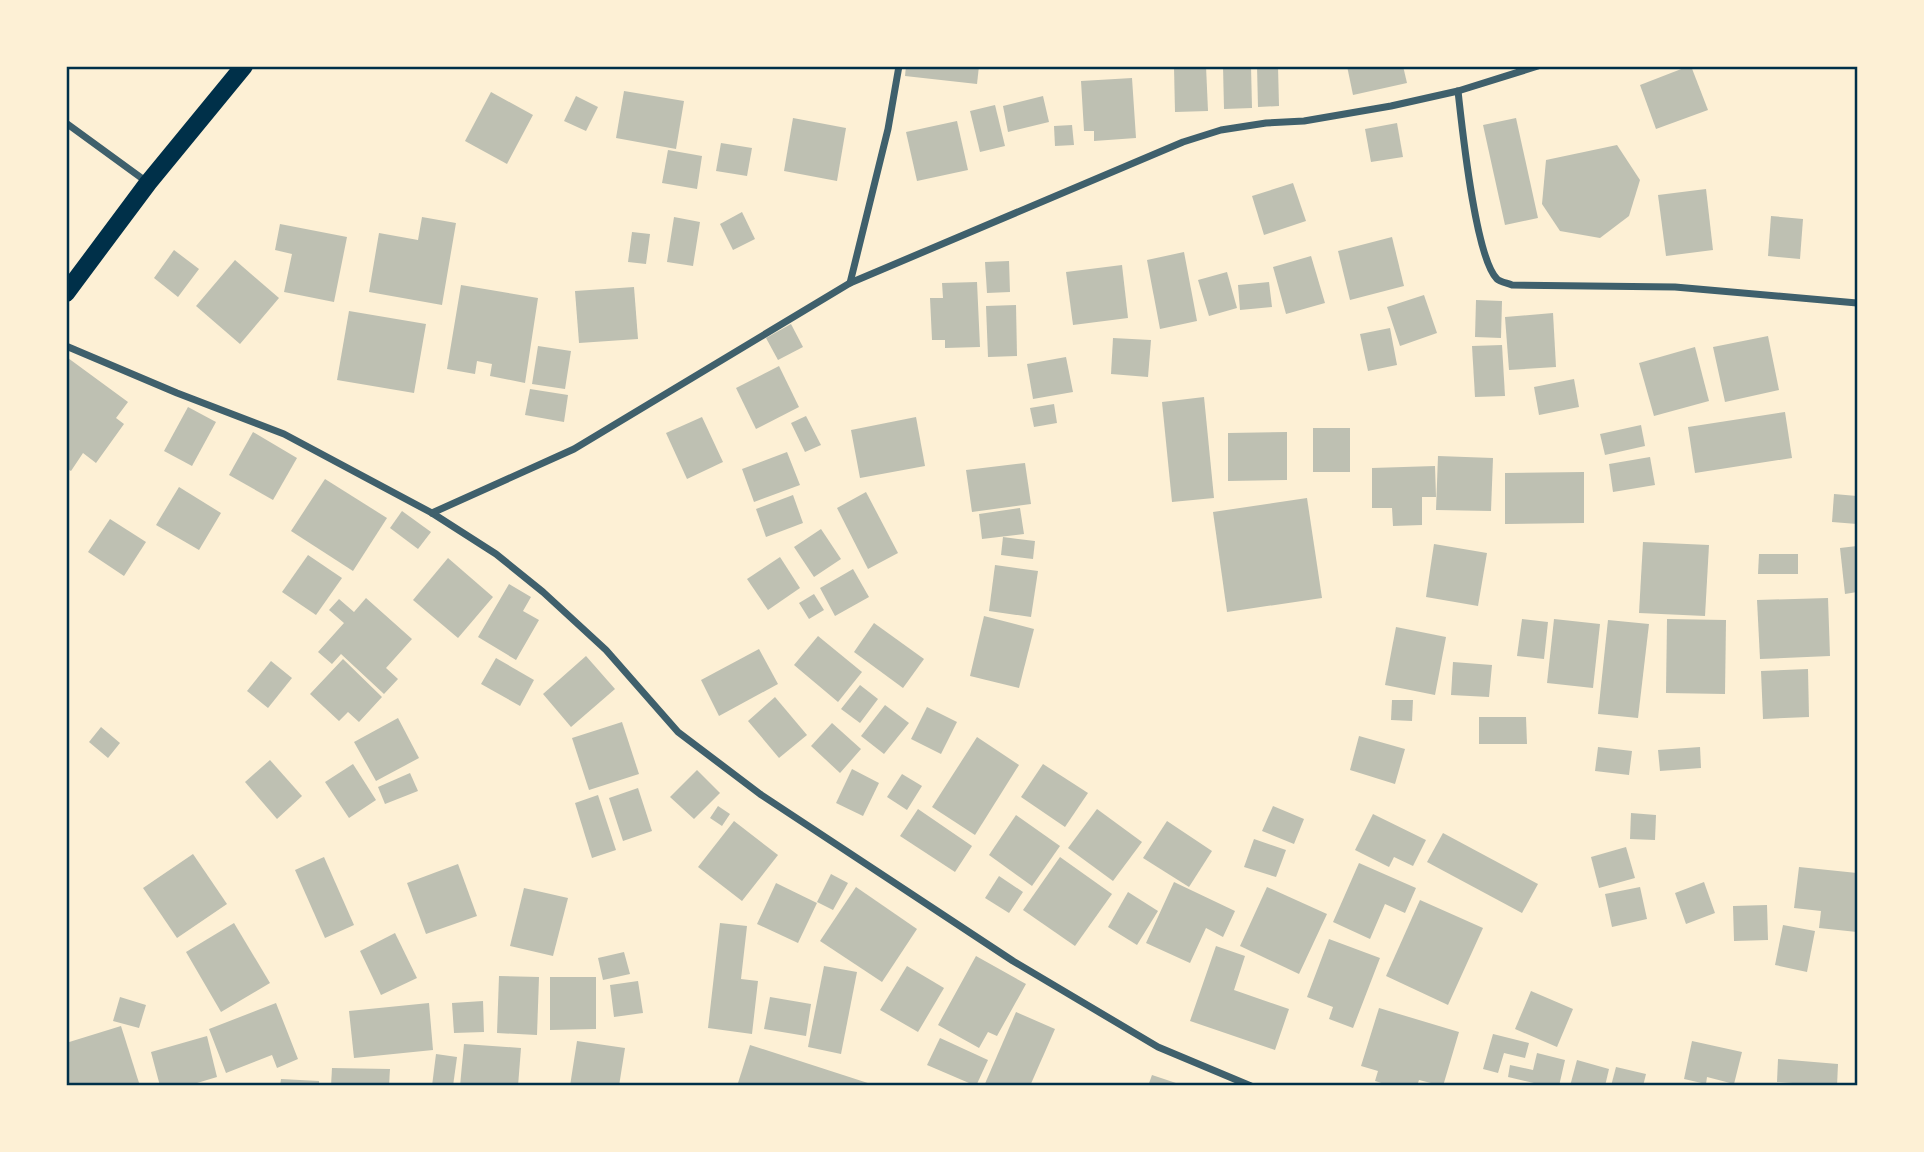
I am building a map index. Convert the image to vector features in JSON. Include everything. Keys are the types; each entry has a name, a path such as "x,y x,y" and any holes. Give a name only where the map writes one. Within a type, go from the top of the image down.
{"main road":[{"path":"66,293 148,183 244,66"}],"street":[{"path":"850,283 888,129 899,66"},
{"path":"432,513 574,450 850,283 1182,142 1221,130 1304,121 1391,106 1458,91 1538,66"},
{"path":"1458,91 1470,187 1487,264 1497,280 1512,285 1675,287 1857,303"},
{"path":"66,123 148,183"},
{"path":"66,346 284,434 432,513 496,554 543,593 606,650 678,732 760,794 1013,961 1158,1047 1251,1086"}],"building":[{"path":"906,66 979,66 977,84 905,76"},
{"path":"1206,66 1208,111 1175,112 1174,67"},
{"path":"1223,66 1251,66 1252,108 1224,109"},
{"path":"1257,66 1278,66 1279,106 1258,107"},
{"path":"1347,66 1403,66 1407,83 1353,95"},
{"path":"1689,66 1708,110 1656,129 1640,85"},
{"path":"1132,78 1136,138 1094,141 1094,131 1084,131 1081,81"},
{"path":"624,91 684,101 676,149 616,138"},
{"path":"491,92 533,115 507,164 465,141"},
{"path":"576,96 598,107 586,131 564,121"},
{"path":"1043,96 1049,122 1008,132 1003,106"},
{"path":"995,105 1005,146 980,152 970,111"},
{"path":"793,118 846,128 837,181 784,171"},
{"path":"1516,118 1538,218 1505,225 1483,125"},
{"path":"957,121 968,170 917,181 906,132"},
{"path":"1397,123 1403,157 1371,162 1365,129"},
{"path":"1072,125 1074,145 1055,146 1054,126"},
{"path":"721,143 752,148 747,176 716,171"},
{"path":"1617,145 1640,180 1629,216 1600,238 1560,231 1542,204 1546,160"},
{"path":"668,150 702,156 697,189 662,183"},
{"path":"1293,183 1306,221 1264,235 1252,196"},
{"path":"1706,189 1713,250 1666,256 1658,195"},
{"path":"742,212 755,239 733,250 720,224"},
{"path":"1771,216 1803,219 1800,259 1768,256"},
{"path":"422,217 456,223 442,305 369,292 379,233 418,240"},
{"path":"674,217 700,222 693,266 667,262"},
{"path":"280,224 347,237 334,302 284,292 292,254 275,250"},
{"path":"632,232 650,234 646,264 628,262"},
{"path":"1392,237 1404,286 1350,300 1338,251"},
{"path":"174,250 199,269 178,297 154,278"},
{"path":"1184,252 1197,321 1160,329 1147,260"},
{"path":"1311,256 1325,303 1286,314 1273,267"},
{"path":"235,260 279,298 240,344 196,306"},
{"path":"1009,261 1010,292 987,293 985,262"},
{"path":"1122,265 1128,318 1073,325 1066,272"},
{"path":"1227,272 1237,308 1209,316 1198,280"},
{"path":"977,282 980,347 945,348 945,340 932,340 930,298 943,298 942,283"},
{"path":"1269,282 1272,307 1240,310 1238,285"},
{"path":"461,285 538,298 525,383 490,376 492,364 477,361 475,374 447,369"},
{"path":"634,287 638,339 579,343 575,291"},
{"path":"1424,295 1437,333 1400,346 1387,307"},
{"path":"1476,300 1502,301 1501,338 1475,337"},
{"path":"1016,305 1017,356 988,357 986,306"},
{"path":"349,311 426,324 414,393 337,380"},
{"path":"1553,313 1556,367 1509,370 1505,317"},
{"path":"791,324 803,347 778,360 766,338"},
{"path":"1390,328 1397,365 1368,371 1360,334"},
{"path":"1768,336 1779,390 1725,402 1713,347"},
{"path":"1113,338 1151,340 1148,377 1111,374"},
{"path":"1502,345 1505,396 1475,397 1472,346"},
{"path":"538,346 571,351 565,389 532,384"},
{"path":"1695,347 1709,401 1654,416 1639,363"},
{"path":"1066,357 1073,392 1033,399 1027,364"},
{"path":"68,358 128,402 116,418 124,424 96,463 83,453 71,471 66,468"},
{"path":"779,366 799,407 756,429 736,388"},
{"path":"1574,379 1579,407 1539,415 1534,387"},
{"path":"530,389 568,395 564,422 525,415"},
{"path":"1204,397 1214,498 1172,502 1162,402"},
{"path":"1054,404 1057,423 1034,427 1030,408"},
{"path":"188,407 216,422 192,466 164,451"},
{"path":"1785,412 1792,458 1695,473 1688,427"},
{"path":"806,416 821,445 805,452 791,423"},
{"path":"702,417 723,462 687,479 666,433"},
{"path":"916,417 925,466 860,478 851,430"},
{"path":"1641,425 1645,446 1605,455 1600,434"},
{"path":"1313,428 1350,428 1350,472 1313,472"},
{"path":"253,432 297,458 273,500 229,475"},
{"path":"1287,432 1287,480 1228,481 1228,433"},
{"path":"787,452 800,485 754,502 742,469"},
{"path":"1438,456 1493,458 1491,511 1436,510"},
{"path":"1650,457 1655,485 1613,492 1609,464"},
{"path":"1025,463 1031,504 972,512 966,470"},
{"path":"1435,466 1436,497 1422,497 1422,525 1393,526 1392,508 1372,508 1372,468"},
{"path":"1584,472 1584,523 1505,524 1505,473"},
{"path":"325,479 387,518 353,571 291,531"},
{"path":"179,487 221,513 199,550 156,525"},
{"path":"866,492 898,553 868,569 837,508"},
{"path":"1834,494 1857,496 1857,524 1832,522"},
{"path":"793,495 803,523 766,537 756,509"},
{"path":"1307,498 1322,598 1227,612 1213,512"},
{"path":"1020,508 1024,534 982,539 979,514"},
{"path":"402,511 431,532 418,549 390,528"},
{"path":"110,519 146,542 124,576 88,552"},
{"path":"821,529 841,559 814,577 794,547"},
{"path":"1003,537 1035,541 1033,559 1001,555"},
{"path":"1643,542 1709,545 1705,616 1639,613"},
{"path":"1434,544 1487,553 1478,606 1426,597"},
{"path":"1857,546 1857,592 1845,594 1840,548"},
{"path":"1759,554 1798,554 1798,574 1758,574"},
{"path":"308,555 342,578 316,615 282,592"},
{"path":"780,557 800,588 768,610 747,579"},
{"path":"448,558 493,597 458,638 413,600"},
{"path":"995,565 1038,571 1031,617 989,611"},
{"path":"853,569 869,597 835,616 820,588"},
{"path":"509,584 531,597 523,611 539,620 516,660 478,637"},
{"path":"814,594 824,610 809,619 799,603"},
{"path":"366,598 412,639 386,668 398,679 384,694 341,654 332,664 318,652 344,623 329,610 339,599 354,612"},
{"path":"1828,598 1830,656 1760,659 1757,600"},
{"path":"984,616 1034,629 1019,688 970,676"},
{"path":"1522,619 1548,622 1544,659 1517,656"},
{"path":"1554,619 1600,624 1593,688 1547,683"},
{"path":"1667,619 1726,620 1725,694 1666,693"},
{"path":"1608,620 1649,624 1638,718 1598,714"},
{"path":"874,623 924,659 903,688 854,652"},
{"path":"1396,627 1446,637 1435,695 1385,685"},
{"path":"818,636 862,672 838,702 794,665"},
{"path":"759,649 778,684 719,716 701,680"},
{"path":"586,656 615,689 571,727 543,694"},
{"path":"496,658 534,680 520,706 481,684"},
{"path":"343,659 382,697 359,722 348,712 339,721 310,694"},
{"path":"271,661 292,678 268,708 247,691"},
{"path":"1453,662 1492,665 1489,697 1451,695"},
{"path":"1808,669 1809,717 1763,719 1761,671"},
{"path":"860,685 878,699 860,723 841,709"},
{"path":"775,697 807,735 779,758 748,721"},
{"path":"1392,700 1413,700 1412,721 1391,720"},
{"path":"885,705 909,723 884,754 861,736"},
{"path":"927,707 957,722 941,754 911,739"},
{"path":"1479,717 1526,717 1527,744 1479,744"},
{"path":"398,718 419,758 376,781 354,742"},
{"path":"622,722 639,774 589,790 572,738"},
{"path":"832,723 861,749 840,773 811,746"},
{"path":"101,727 120,743 108,758 89,742"},
{"path":"1359,736 1405,749 1395,784 1350,770"},
{"path":"977,737 1019,765 975,835 932,807"},
{"path":"1598,747 1632,751 1629,775 1595,771"},
{"path":"1700,747 1701,768 1660,771 1658,750"},
{"path":"270,760 302,796 277,819 245,782"},
{"path":"353,764 376,800 349,818 325,782"},
{"path":"1043,764 1088,793 1065,827 1021,797"},
{"path":"852,769 879,783 863,816 836,803"},
{"path":"697,770 720,793 694,819 670,797"},
{"path":"410,773 418,791 385,804 378,787"},
{"path":"902,774 922,786 907,810 887,797"},
{"path":"638,788 652,831 623,841 609,798"},
{"path":"598,795 616,850 592,858 575,803"},
{"path":"718,806 730,814 722,826 710,818"},
{"path":"1273,806 1304,819 1294,844 1262,831"},
{"path":"918,809 972,846 955,872 900,836"},
{"path":"1097,809 1142,842 1113,881 1068,848"},
{"path":"1631,813 1656,815 1655,840 1630,839"},
{"path":"1373,814 1426,840 1413,866 1394,857 1389,867 1355,850"},
{"path":"1016,815 1060,846 1032,886 989,855"},
{"path":"734,821 778,855 742,901 698,867"},
{"path":"1167,821 1212,851 1189,887 1143,858"},
{"path":"1443,833 1538,884 1522,913 1427,862"},
{"path":"1254,839 1286,850 1276,877 1244,867"},
{"path":"1626,847 1635,878 1599,888 1591,857"},
{"path":"193,854 227,904 177,938 143,888"},
{"path":"324,857 354,925 325,938 295,870"},
{"path":"1060,857 1112,894 1075,946 1023,910"},
{"path":"1359,863 1416,888 1405,913 1385,904 1370,939 1333,922"},
{"path":"458,864 477,916 426,934 407,883"},
{"path":"1799,867 1857,873 1857,932 1819,928 1821,911 1794,908"},
{"path":"831,874 848,883 833,910 817,902"},
{"path":"999,876 1023,892 1009,913 985,898"},
{"path":"1174,882 1235,911 1223,937 1206,928 1190,963 1146,943"},
{"path":"1704,882 1715,913 1686,924 1675,893"},
{"path":"776,883 817,903 798,943 757,924"},
{"path":"856,887 917,929 882,982 820,941"},
{"path":"1267,887 1327,914 1299,974 1240,946"},
{"path":"1640,887 1647,919 1612,927 1605,894"},
{"path":"524,888 568,898 553,956 510,946"},
{"path":"1128,892 1158,911 1137,945 1108,927"},
{"path":"1420,900 1483,928 1448,1005 1386,976"},
{"path":"1767,905 1768,940 1734,941 1733,906"},
{"path":"234,923 270,983 221,1012 186,952"},
{"path":"720,923 747,926 741,979 758,981 752,1034 708,1028"},
{"path":"1783,925 1815,931 1807,972 1775,965"},
{"path":"395,933 417,978 381,995 360,951"},
{"path":"1329,939 1380,958 1353,1028 1329,1019 1333,1007 1307,997"},
{"path":"1216,946 1245,956 1234,990 1289,1009 1275,1050 1190,1021"},
{"path":"624,952 630,974 603,980 598,958"},
{"path":"976,956 1026,984 997,1036 988,1032 979,1048 938,1025"},
{"path":"824,966 857,972 841,1054 808,1047"},
{"path":"907,966 944,988 918,1032 880,1010"},
{"path":"499,976 539,977 537,1035 497,1033"},
{"path":"550,977 596,977 596,1029 550,1030"},
{"path":"638,981 643,1013 614,1017 610,985"},
{"path":"1531,991 1573,1009 1557,1047 1515,1029"},
{"path":"120,997 146,1005 139,1028 113,1021"},
{"path":"770,997 811,1004 806,1036 764,1029"},
{"path":"483,1001 484,1032 454,1033 452,1003"},
{"path":"276,1003 298,1059 277,1068 272,1055 226,1073 209,1029"},
{"path":"429,1003 433,1050 354,1058 349,1011"},
{"path":"1379,1008 1459,1032 1443,1086 1419,1080 1417,1086 1391,1086 1375,1081 1378,1071 1361,1066"},
{"path":"1016,1012 1055,1029 1030,1086 984,1086"},
{"path":"121,1026 140,1086 66,1086 66,1043"},
{"path":"1493,1034 1529,1043 1525,1058 1504,1053 1498,1073 1483,1069"},
{"path":"207,1036 217,1077 187,1086 160,1086 151,1052"},
{"path":"940,1038 988,1060 976,1086 927,1065"},
{"path":"577,1041 625,1048 619,1086 570,1086"},
{"path":"1692,1041 1742,1052 1734,1084 1707,1077 1706,1084 1684,1079"},
{"path":"464,1044 521,1048 518,1086 460,1086"},
{"path":"750,1045 874,1086 747,1086 738,1083"},
{"path":"1537,1053 1565,1060 1559,1086 1508,1077 1510,1065 1533,1070"},
{"path":"436,1054 457,1057 453,1086 432,1086"},
{"path":"1778,1059 1838,1064 1837,1086 1777,1082"},
{"path":"1577,1060 1609,1069 1605,1086 1570,1086"},
{"path":"1616,1067 1646,1074 1643,1086 1611,1086"},
{"path":"332,1068 390,1069 389,1086 331,1086"},
{"path":"1152,1075 1182,1085 1182,1086 1148,1086"},
{"path":"281,1079 319,1081 319,1086 280,1086"}]}
